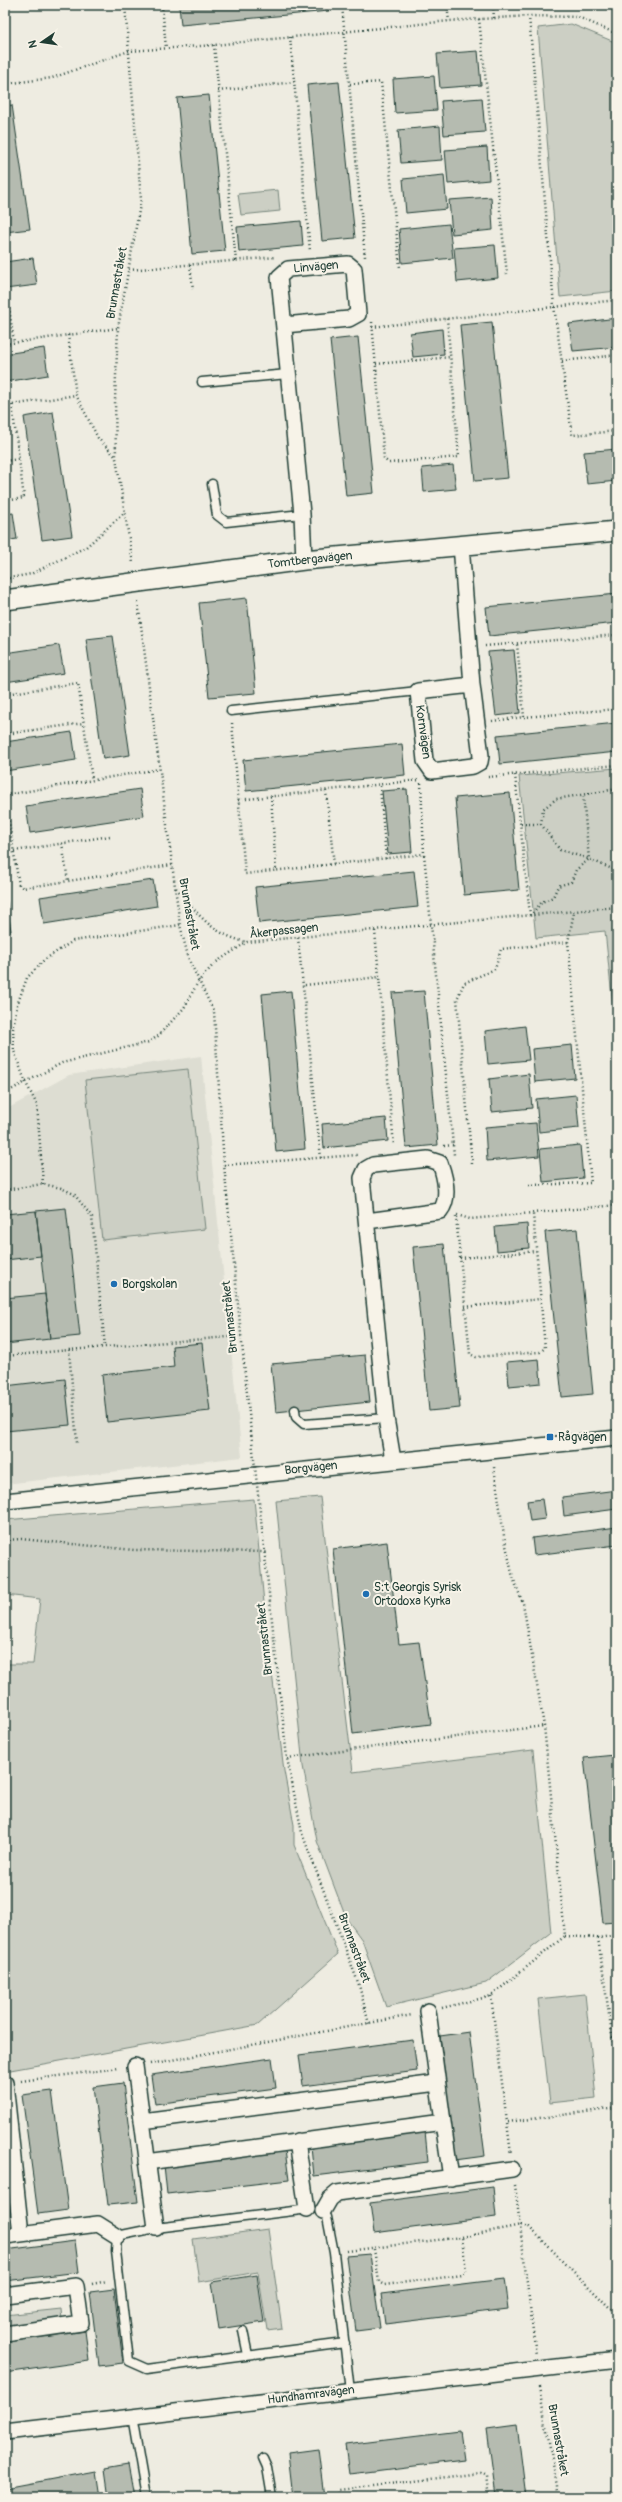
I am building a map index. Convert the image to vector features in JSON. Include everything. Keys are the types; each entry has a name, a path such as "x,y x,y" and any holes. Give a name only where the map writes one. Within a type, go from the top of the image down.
{"street":[{"name":"Linvägen","path":"284,325 349,319 358,314 354,269 348,264 288,269 279,277 302,514 304,560"},
{"name":"Tomtbergavägen","path":"5,600 304,560 617,531"},
{"name":"Kornvägen","path":"461,545 468,647 482,756 480,762 473,766 432,771 425,762 418,691 472,685"},
{"path":"367,1221 440,1211 445,1206 446,1196 440,1163 428,1159 373,1165 366,1169 362,1178 386,1418 393,1460"},
{"name":"Borgvägen","path":"5,1501 617,1438"},
{"path":"428,2011 451,2178"},
{"path":"135,2066 156,2228"},
{"path":"5,2083 10,2178 21,2234"},
{"path":"142,2121 437,2083"},
{"path":"147,2162 443,2122"},
{"path":"297,2142 307,2209"},
{"path":"323,2211 330,2199 337,2193 512,2169"},
{"path":"5,2236 98,2224 117,2236"},
{"path":"5,2295 76,2286 81,2323 5,2334"},
{"name":"Hundhamravägen","path":"5,2432 617,2360"}],"lane":[{"path":"202,382 288,374"},
{"path":"212,484 217,515 226,522 302,514"},
{"path":"231,711 418,691"},
{"path":"295,1410 296,1417 304,1424 386,1418"},
{"path":"345,2343 147,2369 136,2365 129,2361 116,2251 117,2236 156,2228 307,2209 323,2211 327,2217 334,2253 345,2343 350,2391"},
{"path":"244,2331 248,2355"},
{"path":"132,2416 146,2497"},
{"path":"263,2458 267,2467 272,2497"}],"path":[{"name":"Brunnastråket","path":"124,5 129,50 140,199 118,328 115,399 116,458 133,564"},
{"path":"162,5 166,48"},
{"path":"342,5 366,262 362,255"},
{"path":"447,5 449,21"},
{"path":"493,5 494,18"},
{"path":"5,84 52,78 129,50 214,45 449,21 529,16 578,17 617,34"},
{"path":"529,16 554,306 572,435 617,431"},
{"path":"479,19 507,274"},
{"path":"290,37 310,254 303,255"},
{"path":"214,45 236,261"},
{"path":"218,91 294,82"},
{"path":"350,84 381,82 400,268"},
{"path":"129,270 281,257"},
{"path":"190,265 193,289"},
{"path":"372,327 617,300"},
{"path":"5,306 9,308 14,343"},
{"path":"372,320 384,459 389,463 459,457 447,318"},
{"path":"5,344 118,328"},
{"path":"68,335 76,395 98,438 116,458"},
{"path":"562,361 617,355"},
{"path":"376,364 451,356"},
{"path":"5,406 76,395"},
{"path":"5,501 24,498 12,405"},
{"path":"5,461 19,459"},
{"path":"5,579 31,574 86,547 124,513"},
{"name":"Brunnastråket","path":"135,2066 369,2024 359,1985 302,1833 287,1758 266,1552 250,1423 224,1165 214,1012 198,982 189,960 180,925 138,602"},
{"path":"468,647 617,635"},
{"path":"517,644 524,717"},
{"path":"5,694 78,683 92,780"},
{"path":"488,721 617,709"},
{"path":"231,711 245,874 424,854"},
{"path":"5,734 84,723"},
{"path":"159,769 5,796 19,885 23,888 172,865"},
{"path":"515,775 530,916"},
{"path":"421,780 424,854 454,1158"},
{"path":"380,786 386,859"},
{"path":"617,789 583,796 556,799 548,803 543,809 541,824 560,850 589,859 617,871"},
{"path":"326,791 334,865"},
{"path":"271,796 276,871"},
{"path":"583,796 589,859"},
{"path":"520,824 541,824"},
{"path":"14,851 110,836"},
{"path":"62,843 68,881"},
{"path":"530,916 542,902 553,897 558,886 571,882 576,870 589,859"},
{"path":"175,887 214,929 226,937 246,942"},
{"name":"Åkerpassagen","path":"5,1093 25,1081 62,1063 149,1042 158,1036 184,1008 198,982 215,963 246,942 617,907"},
{"path":"529,1185 591,1183 568,942 574,911"},
{"path":"43,1184 37,1105 25,1081 14,1051 13,1028 16,1005 27,978 44,960 73,942 180,925"},
{"path":"375,931 394,1151"},
{"path":"298,938 321,1158"},
{"path":"472,1164 457,999 464,984 495,969 501,949 568,942"},
{"path":"304,985 379,977"},
{"path":"438,1146 453,1145"},
{"path":"224,1165 365,1154"},
{"path":"5,1190 43,1184 61,1188 74,1194 92,1217 106,1347"},
{"path":"456,1215 470,1219 617,1205"},
{"path":"457,1209 456,1215 470,1354 476,1358 540,1352 545,1348 533,1214"},
{"path":"460,1258 536,1251"},
{"path":"465,1307 540,1299"},
{"path":"5,1356 241,1336"},
{"path":"69,1350 77,1443"},
{"path":"494,1464 504,1536 513,1578 523,1603 544,1726 565,1936"},
{"path":"5,1540 22,1539 134,1550 266,1552"},
{"path":"287,1758 544,1726"},
{"path":"491,1996 565,1936 598,1938 617,1935"},
{"path":"598,1938 617,2070"},
{"path":"612,2037 617,2036"},
{"path":"5,2083 135,2066"},
{"path":"508,2122 617,2108"},
{"path":"334,2253 462,2237 521,2225 529,2227 617,2315"},
{"path":"374,2249 379,2282 384,2285 463,2275 466,2271 462,2237"},
{"path":"76,2286 120,2279"},
{"name":"Brunnastråket","path":"539,2387 559,2497"},
{"path":"337,2497 340,2490 480,2473 486,2476 489,2497"}],"shaded area":[{"path":"571,24 617,43 617,291 560,297 538,28"},
{"path":"278,190 280,211 241,215 238,194"},
{"path":"617,768 617,1045 605,931 536,938 519,776"},
{"name":"Borgskolan","path":"201,1056 242,1457 5,1484 5,1110 69,1075"},
{"path":"188,1069 205,1229 102,1240 85,1080"},
{"path":"320,1497 353,1772 533,1750 551,1933 486,1983 386,2007 362,1940 346,1918 317,1841 303,1766 276,1501"},
{"path":"254,1499 266,1624 284,1771 294,1825 294,1845 338,1954 258,2025 5,2071 5,1664 33,1664 40,1599 5,1595 5,1520"},
{"path":"585,1994 596,2098 550,2103 538,1999"},
{"path":"268,2229 282,2328 267,2330 258,2272 199,2282 193,2239"},
{"path":"61,2309 63,2332 5,2339 5,2315"}],"building":[{"path":"179,5 329,5 329,11 181,25"},
{"path":"478,51 481,85 440,88 437,54"},
{"path":"434,76 437,110 395,113 393,79"},
{"path":"339,82 355,238 322,241 307,85"},
{"path":"209,95 225,251 192,254 177,98"},
{"path":"482,98 485,132 444,135 441,101"},
{"path":"12,105 30,229 5,232 5,106"},
{"path":"440,126 442,160 401,163 398,130"},
{"path":"487,147 489,180 448,184 445,150"},
{"path":"444,175 447,209 406,213 403,179"},
{"path":"491,197 493,230 452,234 449,200"},
{"path":"301,221 303,246 239,252 237,227"},
{"path":"449,224 453,258 402,263 399,229"},
{"path":"495,245 498,278 457,282 454,248"},
{"path":"33,258 37,285 5,289 5,262"},
{"path":"617,318 617,347 573,351 569,324"},
{"path":"492,322 508,478 475,481 460,325"},
{"path":"442,329 444,354 413,357 410,333"},
{"path":"358,337 374,493 346,496 330,340"},
{"path":"44,348 48,375 5,382 5,354"},
{"path":"53,412 72,536 42,540 24,417"},
{"path":"617,449 617,481 587,484 584,452"},
{"path":"453,465 456,489 424,492 422,468"},
{"path":"13,513 17,539 5,541 5,514"},
{"path":"617,594 617,623 489,636 486,607"},
{"path":"247,598 256,693 209,697 199,603"},
{"path":"113,636 130,755 103,759 86,639"},
{"path":"59,645 64,673 5,682 5,653"},
{"path":"514,650 520,713 496,716 488,652"},
{"path":"617,723 617,752 500,764 497,735"},
{"path":"72,732 76,760 5,771 5,742"},
{"path":"402,744 405,775 246,791 243,760"},
{"path":"140,789 144,816 30,833 26,806"},
{"path":"407,789 412,852 388,854 382,791"},
{"path":"510,793 519,890 464,895 455,798"},
{"path":"414,871 418,907 259,923 255,887"},
{"path":"153,880 157,906 44,924 40,897"},
{"path":"5,890 11,931 5,932"},
{"path":"291,991 305,1149 276,1152 262,994"},
{"path":"424,991 438,1145 406,1148 392,993"},
{"path":"525,1026 529,1060 488,1064 485,1031"},
{"path":"572,1045 575,1078 535,1082 532,1049"},
{"path":"529,1074 532,1108 492,1112 489,1079"},
{"path":"576,1095 579,1128 539,1132 536,1099"},
{"path":"386,1118 388,1141 324,1148 322,1124"},
{"path":"536,1123 539,1156 487,1161 485,1127"},
{"path":"580,1145 583,1178 543,1182 540,1149"},
{"path":"66,1208 80,1336 50,1339 36,1211"},
{"path":"36,1211 41,1256 5,1260 5,1214"},
{"path":"527,1224 529,1248 497,1251 495,1227"},
{"path":"577,1229 593,1394 562,1397 545,1232"},
{"path":"444,1244 460,1408 429,1411 413,1247"},
{"path":"45,1294 50,1339 5,1344 5,1298"},
{"path":"202,1343 210,1411 107,1422 102,1375 174,1367 172,1346"},
{"path":"365,1355 370,1402 276,1412 271,1364"},
{"path":"539,1359 541,1383 509,1386 507,1362"},
{"path":"65,1379 70,1425 5,1431 5,1386"},
{"path":"617,1490 617,1509 564,1516 562,1497"},
{"path":"542,1499 545,1519 530,1521 527,1501"},
{"path":"617,1527 617,1545 534,1555 532,1538"},
{"name":"S:t Georgis Syrisk Ortodoxa Kyrka","path":"387,1542 399,1644 419,1642 431,1724 353,1734 333,1549"},
{"path":"615,1755 617,1922 603,1923 584,1758"},
{"path":"469,2032 485,2156 455,2160 440,2036"},
{"path":"413,2040 417,2071 303,2086 299,2055"},
{"path":"272,2058 276,2088 155,2104 151,2075"},
{"path":"123,2083 138,2202 108,2205 93,2087"},
{"path":"52,2091 68,2210 38,2214 22,2095"},
{"path":"425,2131 428,2162 314,2176 311,2146"},
{"path":"285,2150 289,2180 167,2194 164,2165"},
{"path":"493,2187 496,2217 374,2233 370,2203"},
{"path":"75,2241 79,2272 5,2281 5,2250"},
{"path":"370,2254 380,2328 356,2331 346,2256"},
{"path":"257,2275 264,2322 219,2329 212,2282"},
{"path":"504,2279 508,2309 385,2324 381,2294"},
{"path":"114,2289 123,2363 99,2366 90,2292"},
{"path":"85,2331 89,2361 5,2373 5,2342"},
{"path":"517,2425 526,2497 496,2497 487,2429"},
{"path":"460,2431 464,2460 349,2474 345,2445"},
{"path":"318,2449 324,2497 293,2497 288,2453"},
{"path":"128,2465 134,2497 109,2497 105,2469"},
{"path":"96,2471 100,2497 5,2497 5,2488"}],"place":[{"name":"Borgskolan","path":"114,1284"},
{"name":"Rågvägen","path":"550,1437"},
{"name":"S:t Georgis Syrisk Ortodoxa Kyrka","path":"366,1594"}]}
